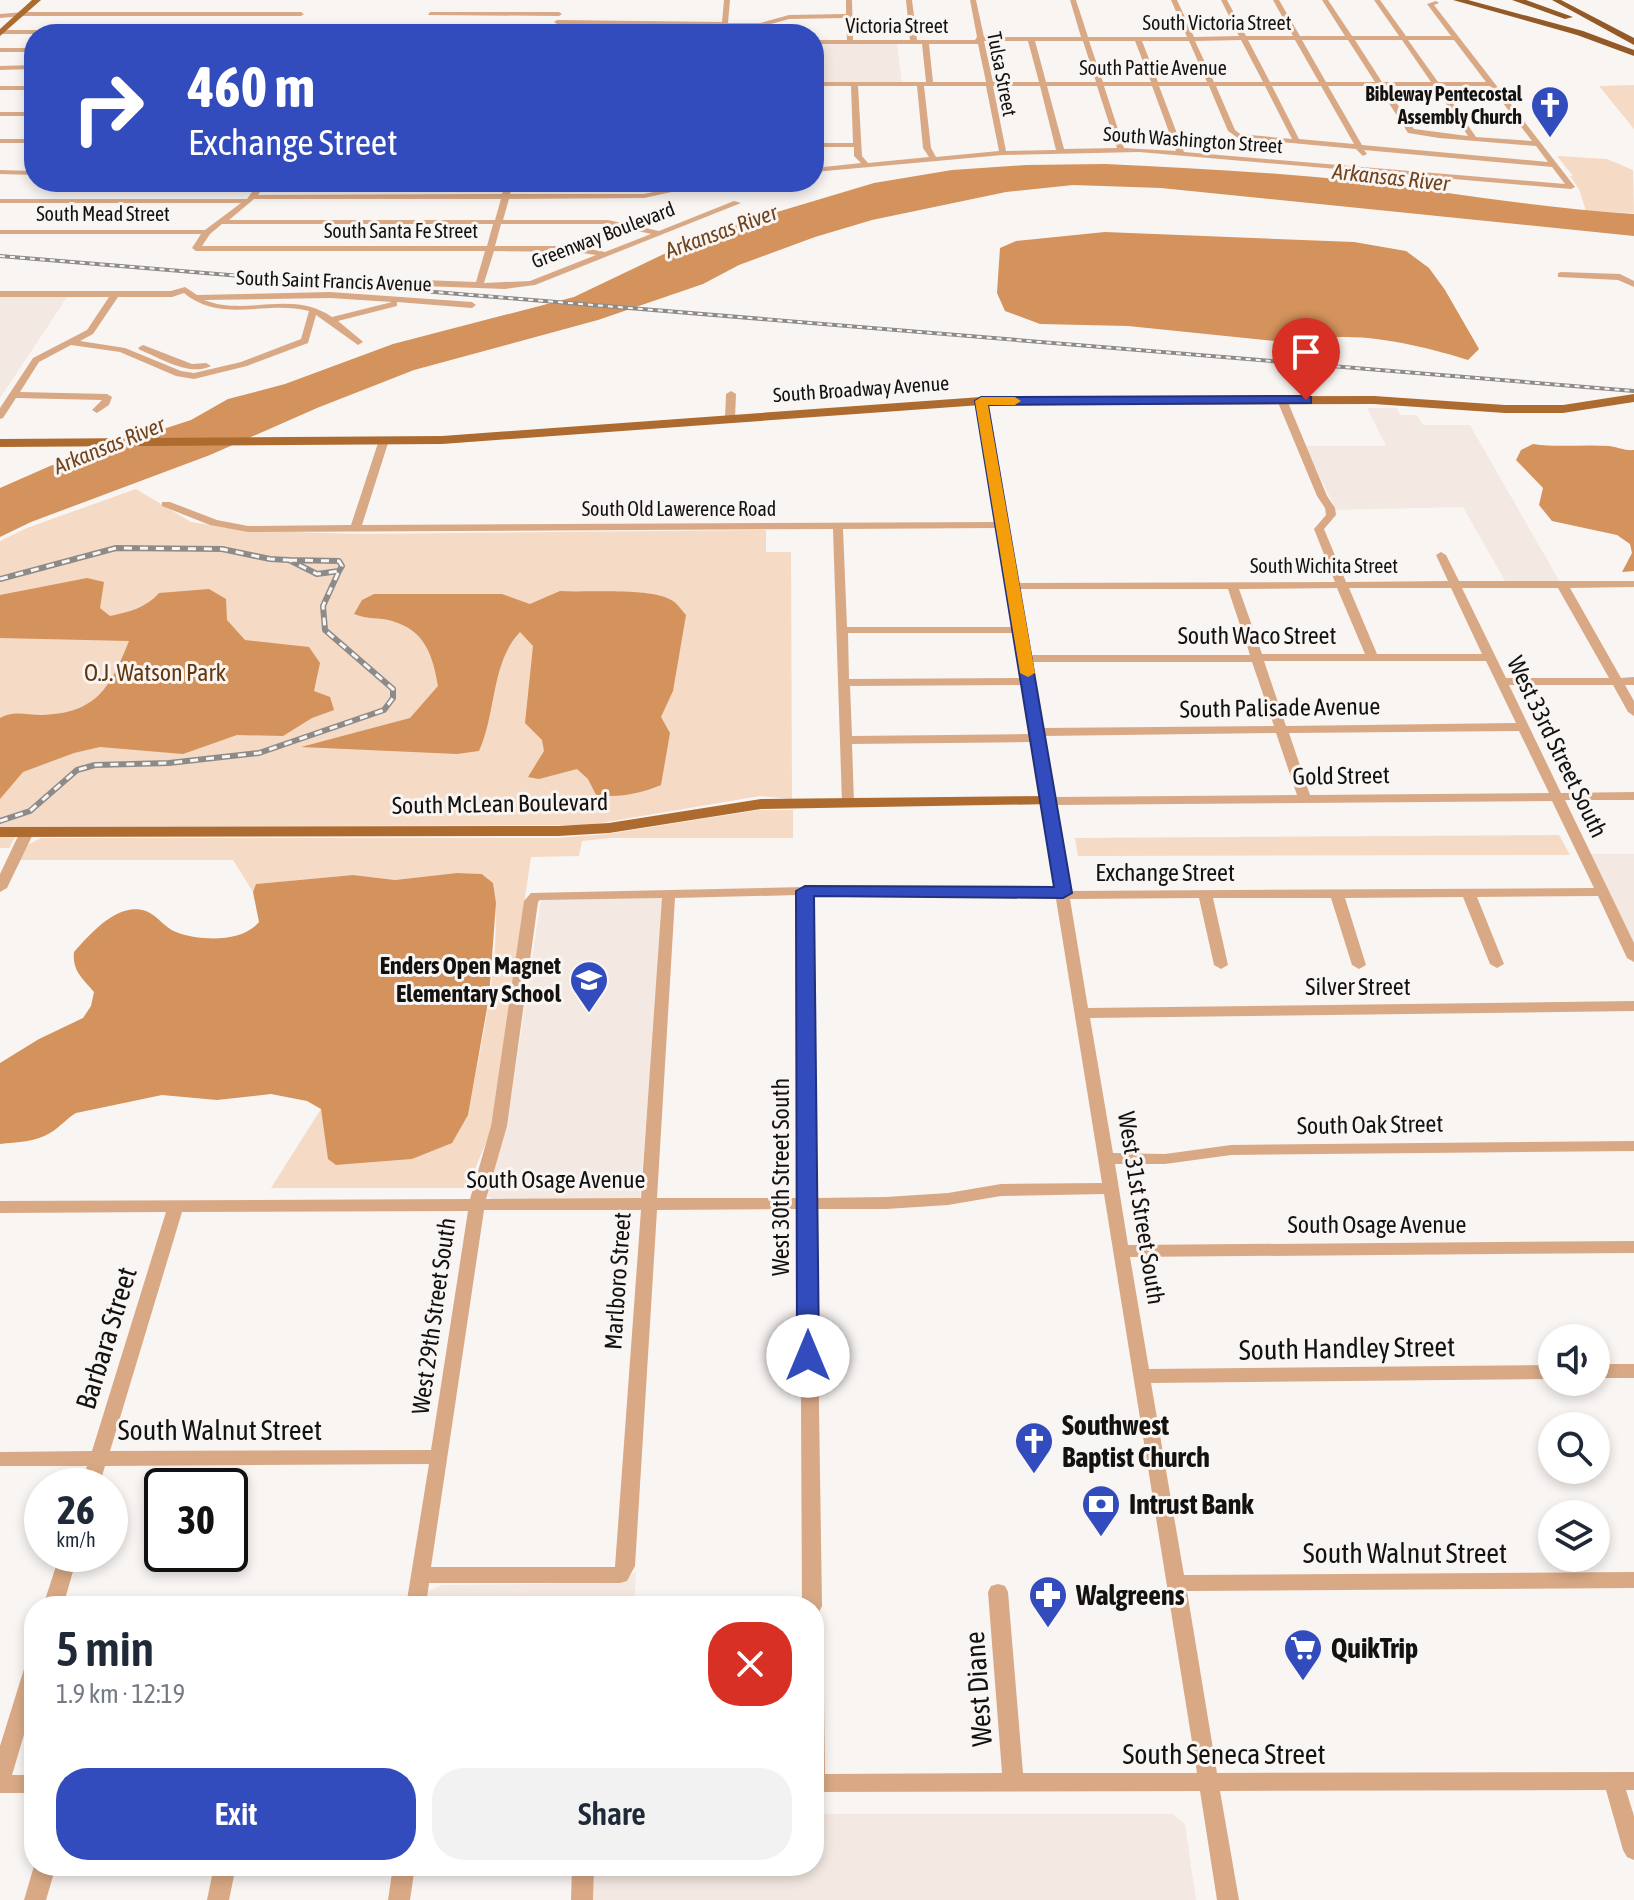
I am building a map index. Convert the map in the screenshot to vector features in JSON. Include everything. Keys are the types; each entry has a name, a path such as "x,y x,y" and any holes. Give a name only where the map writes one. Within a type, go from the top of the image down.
{"highway":[{"path":"1458,0 1580,33 1634,53"},
{"path":"1497,0 1569,24 1634,53"},
{"path":"1517,0 1634,43"},
{"path":"1553,0 1634,43"}],"main road":[{"path":"0,33 37,0"},
{"name":"South Broadway Avenue","path":"0,440 442,440 981,401 1386,400 1505,409 1563,409 1634,398"},
{"name":"South McLean Boulevard","path":"0,832 558,831 609,828 761,804 1048,801"}],"street":[{"path":"425,24 436,0"},
{"path":"725,22 727,0"},
{"path":"849,0 850,42"},
{"path":"909,0 914,42"},
{"name":"Tulsa Street","path":"973,0 987,84 1003,153"},
{"path":"1073,0 1121,150"},
{"path":"1174,0 1233,133 1238,136 1554,165"},
{"path":"1224,0 1297,142"},
{"path":"1276,0 1360,148 1368,169"},
{"path":"1325,0 1411,131 1538,144"},
{"path":"1377,0 1474,139"},
{"path":"1436,3 1430,4 1554,165"},
{"path":"556,24 562,4"},
{"path":"154,24 167,7"},
{"path":"0,16 303,10 294,24"},
{"path":"430,14 748,24"},
{"path":"764,24 793,16 849,16"},
{"path":"0,33 24,33"},
{"name":"South Victoria Street","path":"979,40 1456,38"},
{"path":"1031,39 1060,150"},
{"path":"1138,39 1181,153"},
{"name":"Victoria Street","path":"824,42 979,40"},
{"path":"925,42 930,84"},
{"path":"0,50 24,50"},
{"path":"0,68 24,67"},
{"name":"South Pattie Avenue","path":"824,84 1491,84"},
{"path":"854,84 858,156 867,166"},
{"path":"920,84 927,148 934,159"},
{"path":"0,88 24,88"},
{"path":"0,114 24,114"},
{"path":"0,141 24,141"},
{"path":"824,145 857,145"},
{"name":"South Washington Street","path":"824,169 1003,153 1121,150 1571,187 1554,165"},
{"path":"0,172 24,173"},
{"path":"207,232 255,192"},
{"path":"479,286 507,192"},
{"path":"0,201 644,196 664,192"},
{"name":"Greenway Boulevard","path":"423,283 479,286 532,283 737,203"},
{"path":"222,222 608,222 658,233"},
{"name":"South Mead Street","path":"0,232 207,232"},
{"name":"South Santa Fe Street","path":"207,232 196,248 575,249 605,254"},
{"path":"1561,275 1632,282"},
{"path":"0,294 172,294 185,290 195,298 220,306 300,307 313,311 358,342"},
{"path":"0,416 36,360 72,344 93,329 115,294"},
{"name":"South Saint Francis Avenue","path":"195,298 302,295 472,305"},
{"path":"329,321 409,300"},
{"path":"72,344 122,350 171,372 194,376 244,364 302,343 310,334 313,311"},
{"path":"730,419 731,394"},
{"path":"13,395 107,397 106,403 97,410"},
{"path":"1282,400 1331,515 1320,525 1319,533 1373,658"},
{"name":"West 31st Street South","path":"981,401 1228,1900"},
{"path":"355,530 382,440"},
{"name":"South Old Lawerence Road","path":"166,504 214,523 248,529 1003,525"},
{"path":"838,526 848,803"},
{"name":"West 33rd Street South","path":"1441,555 1634,958"},
{"path":"1562,584 1634,712"},
{"name":"South Wichita Street","path":"1013,586 1634,584"},
{"path":"1232,585 1305,799"},
{"path":"841,630 1020,630"},
{"name":"South Waco Street","path":"1025,659 1489,657"},
{"path":"844,683 1029,681"},
{"path":"1501,682 1634,681"},
{"name":"South Palisade Avenue","path":"846,740 1523,727"},
{"name":"Gold Street","path":"1048,801 1634,796"},
{"path":"0,888 27,832"},
{"name":"Exchange Street","path":"536,896 805,891 1205,895 1602,892"},
{"name":"West 30th Street South","path":"805,891 812,1596"},
{"path":"1468,892 1497,964"},
{"name":"Marlboro Street","path":"421,1575 620,1575 626,1566 669,893"},
{"path":"1337,894 1359,965"},
{"path":"1205,895 1221,965"},
{"name":"West 29th Street South","path":"418,1596 477,1204 499,1126 531,901 536,896"},
{"name":"Silver Street","path":"1083,1013 1634,1006"},
{"name":"South Oak Street","path":"1106,1158 1165,1159 1238,1150 1634,1146"},
{"name":"South Osage Avenue","path":"0,1207 886,1203 948,1199 1001,1190 1111,1188"},
{"name":"Barbara Street","path":"95,1468 176,1206"},
{"name":"South Osage Avenue","path":"1121,1251 1634,1247"},
{"path":"1610,1371 1634,1371"},
{"name":"South Handley Street","path":"1142,1376 1538,1372"},
{"name":"South Walnut Street","path":"0,1459 440,1457"},
{"path":"56,1596 63,1572"},
{"name":"South Walnut Street","path":"1176,1583 1634,1580"},
{"name":"West Diane","path":"998,1592 1013,1783"},
{"path":"24,1702 0,1782 24,1783"},
{"path":"1623,1781 1634,1850"},
{"name":"South Seneca Street","path":"824,1783 1623,1781"},
{"path":"35,1900 42,1876"},
{"path":"218,1900 223,1876"},
{"path":"399,1900 403,1876"},
{"path":"582,1900 583,1876"}],"shaded area":[{"path":"824,43 897,44 902,83 824,83"},
{"path":"69,294 48,326 0,398 0,295"},
{"path":"1367,408 1397,408 1400,415 1417,415 1423,425 1470,425 1560,582 1505,581 1463,507 1336,510 1305,446 1386,446"},
{"path":"1589,854 1634,854 1634,946"},
{"name":"Enders Open Magnet Elementary School","path":"541,899 664,900 640,1199 492,1199 487,1196 507,1125"},
{"path":"636,1572 635,1596 427,1596 428,1591 442,1585 615,1583"},
{"path":"824,1814 1173,1814 1185,1824 1196,1900 590,1900 591,1876 824,1876"}],"green space":[{"path":"1634,85 1634,129 1599,86"},
{"path":"1557,156 1607,159 1633,170 1634,213 1586,211 1579,189 1570,176 1573,176"},
{"name":"O.J. Watson Park","path":"136,489 191,522 250,531 362,534 766,530 766,552 791,552 792,799 760,796 589,825 20,827 9,848 0,848 0,541 27,528"},
{"path":"759,810 793,810 793,838 610,838 582,841 579,856 531,857 490,1133 467,1188 271,1188 321,1109 336,1165 412,1159 468,1115 489,999 495,939 493,883 483,874 457,873 395,880 353,875 256,884 253,892 233,860 18,860 24,847 41,838 556,838 607,834"},
{"path":"1559,835 1570,855 1078,856 1075,838"}],"water":[{"name":"Arkansas River","path":"1105,164 1324,178 1634,214 1634,236 1161,188 1073,185 1006,192 872,220 815,237 739,265 703,284 598,320 414,370 210,455 31,522 0,537 0,488 50,466 191,420 228,399 285,384 393,344 574,297 710,232 874,183 952,170"},
{"path":"1105,232 1354,242 1406,251 1429,268 1479,349 1468,360 1386,340 1342,337 1305,344 1128,326 1040,324 1005,311 997,293 1000,248 1016,241"},
{"path":"1533,444 1609,446 1634,450 1634,571 1622,572 1632,553 1630,544 1617,535 1552,521 1539,505 1543,488 1516,460 1521,450"},
{"path":"87,578 104,582 100,608 110,616 143,606 159,593 209,589 226,599 227,620 245,640 309,647 320,663 314,691 330,697 334,710 312,718 283,736 237,735 183,754 100,747 74,753 23,772 0,799 0,718 15,714 61,713 89,703 108,685 129,641 0,638 0,595"},
{"path":"560,591 650,594 673,601 686,615 673,691 661,717 670,733 661,785 645,791 604,796 596,795 588,779 577,769 539,779 528,777 544,751 542,740 525,723 533,646 520,632 504,658 479,751 457,754 301,747 410,718 438,686 430,655 420,638 392,621 354,614 362,600 374,594 502,594 530,604"},
{"path":"457,873 482,874 493,883 496,903 489,997 468,1115 452,1143 412,1159 336,1165 328,1159 321,1109 307,1101 271,1094 217,1100 162,1095 76,1113 44,1136 0,1144 0,1063 39,1039 83,1018 91,1006 94,992 77,970 74,952 96,928 115,915 136,909 146,911 176,932 196,937 231,937 242,934 259,922 253,892 256,884 353,875 395,880"}],"railway":[{"path":"0,256 1634,391"},
{"path":"0,579 116,548 222,549 289,560"},
{"path":"289,560 339,561 342,566 339,571"},
{"path":"289,560 317,574 339,571"},
{"path":"0,821 30,811 77,770 95,765 169,763 259,753 384,710 393,698 393,689 325,630 323,606 339,571"}],"slow traffic":[{"path":"1015,401 981,401 1028,673"}],"place":[{"name":"Bibleway Pentecostal Assembly Church","path":"1550,139"},
{"name":"Enders Open Magnet Elementary School","path":"589,1014"},
{"name":"Southwest Baptist Church","path":"1034,1475"},
{"name":"Intrust Bank","path":"1101,1538"},
{"name":"Walgreens","path":"1048,1629"},
{"name":"QuikTrip","path":"1303,1682"}],"route":[{"path":"808,1356 805,891 1063,893 981,401 1306,400"}]}
